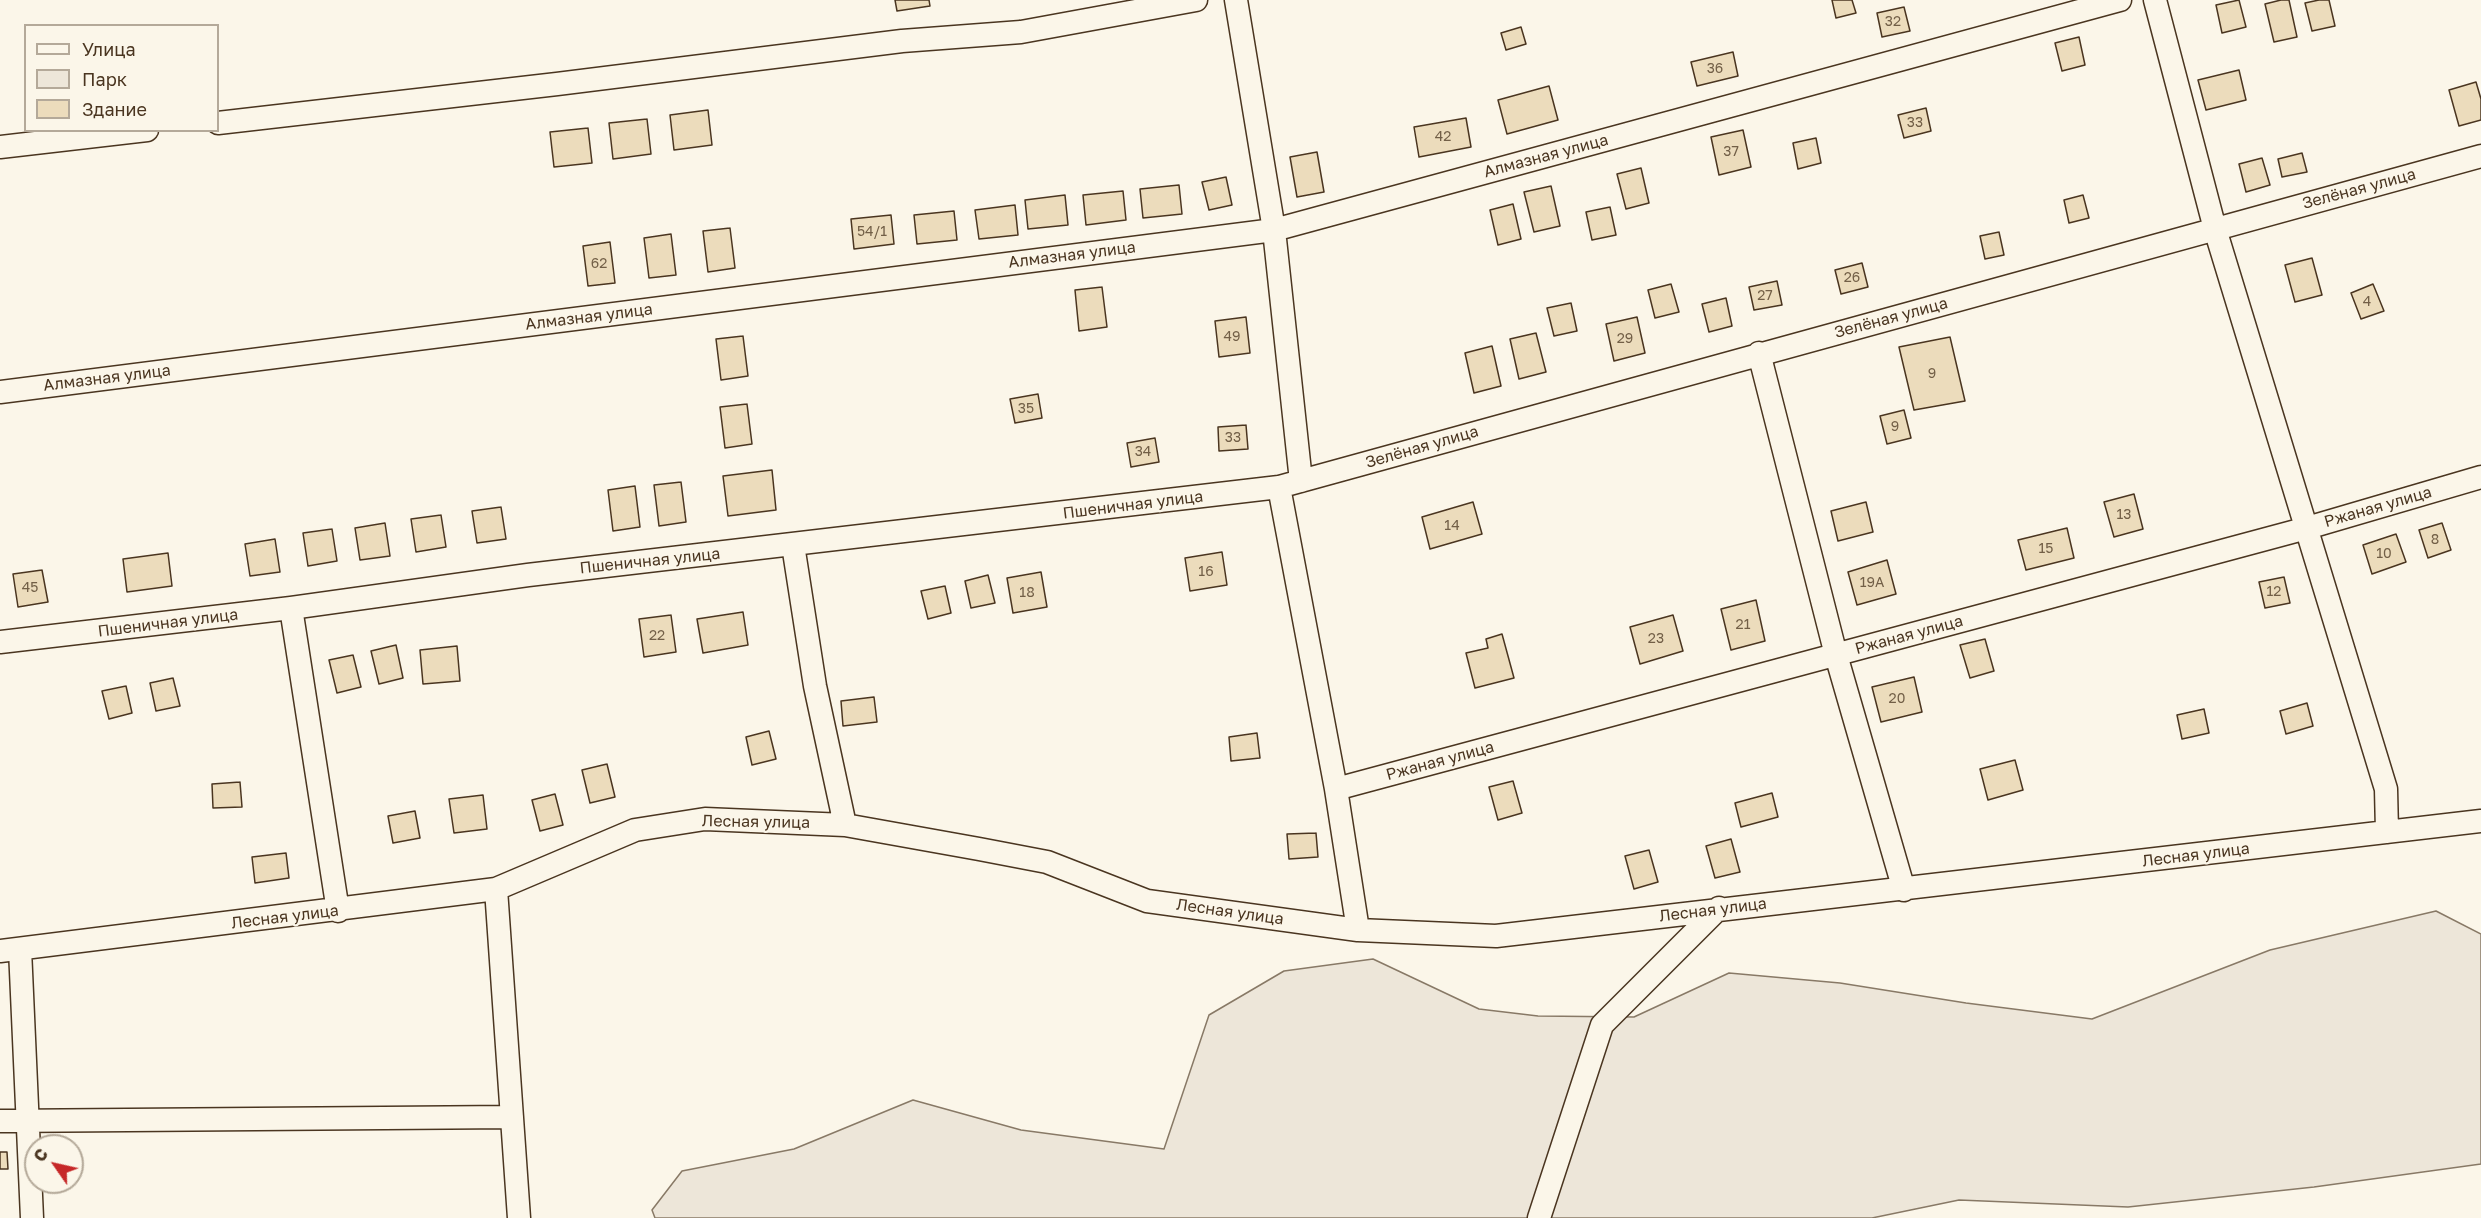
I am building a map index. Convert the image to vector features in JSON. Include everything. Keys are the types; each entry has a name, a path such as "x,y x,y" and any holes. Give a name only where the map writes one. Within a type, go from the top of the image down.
{"street":[{"path":"219,123 580,82 902,41 1021,32 1196,0"},
{"path":"1236,0 1274,230 1290,484 1358,930"},
{"name":"Алмазная улица","path":"0,392 1274,230 2120,0"},
{"path":"2155,0 2215,229 2386,789 2387,832"},
{"path":"0,147 130,132"},
{"name":"Зелёная улица","path":"1290,484 2481,156"},
{"path":"1760,354 1836,655 1904,890"},
{"name":"Ржаная улица","path":"1336,789 2307,528 2481,477"},
{"name":"Пшеничная улица","path":"0,642 291,608 528,574 792,545 1290,484"},
{"path":"792,545 815,686 845,825"},
{"path":"291,608 338,911"},
{"name":"Лесная улица","path":"10,950 338,911 496,889 635,830 705,819 845,825 1047,862 1147,901 1358,930 1497,936 1719,908 1904,890 2481,821"},
{"path":"496,889 519,1218"},
{"path":"1539,1218 1602,1025 1719,908"},
{"path":"10,950 27,1121 32,1218"},
{"path":"0,1121 512,1117"}],"green space":[{"path":"2436,911 2481,934 2481,1164 2314,1187 2128,1207 1959,1200 1872,1218 655,1218 652,1210 682,1171 794,1149 913,1100 1021,1130 1164,1149 1209,1015 1284,971 1373,959 1479,1009 1538,1016 1634,1017 1729,973 1840,983 1966,1003 2092,1019 2270,950"}],"building":[{"path":"895,0 929,0 930,6 897,11"},
{"path":"1832,0 1852,0 1856,13 1836,18"},
{"path":"2239,0 2246,27 2222,33 2216,5"},
{"path":"2289,0 2297,37 2274,42 2265,4"},
{"path":"2329,0 2335,26 2312,31 2305,3"},
{"path":"1904,7 1910,31 1882,37 1877,13"},
{"path":"1521,27 1526,44 1506,50 1501,33"},
{"path":"2079,37 2085,65 2062,71 2055,43"},
{"path":"1733,52 1738,76 1697,86 1691,62"},
{"path":"2239,70 2246,100 2206,110 2198,80"},
{"path":"2476,82 2481,99 2481,120 2459,126 2449,90"},
{"path":"1549,86 1558,120 1507,134 1498,100"},
{"path":"1926,108 1931,131 1904,138 1898,115"},
{"path":"708,110 712,145 674,150 670,115"},
{"path":"1466,118 1471,147 1419,157 1414,127"},
{"path":"647,119 651,154 613,159 609,123"},
{"path":"588,128 592,163 554,167 550,132"},
{"path":"1743,130 1751,167 1719,175 1711,137"},
{"path":"1816,138 1821,163 1798,169 1793,143"},
{"path":"1317,152 1324,192 1297,197 1290,157"},
{"path":"2302,153 2307,172 2282,177 2278,159"},
{"path":"2262,158 2270,185 2246,192 2239,164"},
{"path":"1641,168 1649,203 1626,209 1617,174"},
{"path":"1226,177 1232,205 1209,210 1202,182"},
{"path":"1179,185 1182,214 1143,218 1140,189"},
{"path":"1551,186 1560,226 1534,232 1524,192"},
{"path":"1123,191 1126,220 1086,225 1083,195"},
{"path":"1065,195 1068,225 1028,229 1025,200"},
{"path":"2083,195 2089,218 2069,223 2064,200"},
{"path":"1513,204 1521,239 1498,245 1490,210"},
{"path":"1015,205 1018,235 979,239 975,210"},
{"path":"1610,207 1616,235 1592,240 1586,212"},
{"path":"954,211 957,240 917,244 914,215"},
{"path":"891,215 894,244 854,249 851,219"},
{"path":"730,228 735,268 708,272 703,231"},
{"path":"1999,232 2004,255 1985,259 1980,236"},
{"path":"671,234 676,275 649,278 644,238"},
{"path":"610,242 615,283 588,286 583,246"},
{"path":"2312,258 2322,295 2295,302 2285,265"},
{"path":"1862,263 1868,287 1841,294 1835,270"},
{"path":"1777,281 1782,305 1754,310 1749,287"},
{"path":"1671,284 1679,312 1655,318 1648,290"},
{"path":"2373,284 2384,311 2361,319 2351,293"},
{"path":"1102,287 1107,327 1079,331 1075,290"},
{"path":"1726,298 1732,326 1709,332 1702,304"},
{"path":"1571,303 1577,331 1554,336 1547,308"},
{"path":"1246,317 1250,353 1219,357 1215,321"},
{"path":"1637,317 1645,353 1614,361 1606,324"},
{"path":"1536,333 1546,372 1519,379 1510,339"},
{"path":"743,336 748,376 721,380 716,339"},
{"path":"1950,337 1965,401 1914,410 1899,347"},
{"path":"1492,346 1501,386 1474,393 1465,353"},
{"path":"1038,394 1042,418 1015,423 1010,399"},
{"path":"747,404 752,444 725,448 720,407"},
{"path":"1904,410 1911,438 1887,444 1880,416"},
{"path":"1246,425 1248,449 1219,451 1218,427"},
{"path":"1155,438 1159,462 1131,467 1127,443"},
{"path":"772,470 776,510 728,516 723,476"},
{"path":"681,482 686,522 659,526 654,485"},
{"path":"635,486 640,527 613,531 608,490"},
{"path":"2134,494 2143,529 2114,537 2104,502"},
{"path":"1473,502 1482,534 1430,549 1422,517"},
{"path":"1866,502 1873,532 1838,541 1831,511"},
{"path":"501,507 506,539 477,543 472,511"},
{"path":"441,515 446,547 416,552 411,519"},
{"path":"385,523 390,556 360,560 355,528"},
{"path":"2442,523 2451,550 2428,558 2419,530"},
{"path":"2067,528 2074,558 2026,570 2018,540"},
{"path":"332,529 337,561 308,566 303,533"},
{"path":"2396,534 2406,562 2372,574 2363,545"},
{"path":"275,539 280,572 250,576 245,544"},
{"path":"1222,552 1227,585 1190,591 1185,558"},
{"path":"168,553 172,586 127,592 123,559"},
{"path":"1887,560 1896,594 1857,605 1848,572"},
{"path":"42,570 48,602 18,607 13,574"},
{"path":"1041,572 1047,607 1013,613 1007,578"},
{"path":"988,575 995,603 971,608 965,581"},
{"path":"2284,577 2290,603 2265,608 2259,582"},
{"path":"945,586 951,613 928,619 921,591"},
{"path":"1756,600 1765,641 1731,650 1721,609"},
{"path":"743,612 748,645 703,653 697,619"},
{"path":"671,615 676,652 644,657 639,619"},
{"path":"1673,615 1683,651 1640,664 1630,627"},
{"path":"1502,634 1514,678 1475,688 1466,653 1488,648 1486,639"},
{"path":"1985,639 1994,671 1970,678 1960,645"},
{"path":"396,645 403,678 379,684 371,651"},
{"path":"457,646 460,681 423,684 420,650"},
{"path":"353,655 361,687 337,693 329,660"},
{"path":"1914,677 1922,712 1881,722 1872,687"},
{"path":"173,678 180,706 156,711 150,683"},
{"path":"126,686 132,713 109,719 102,691"},
{"path":"874,697 877,722 843,726 841,701"},
{"path":"2307,703 2313,726 2286,734 2280,711"},
{"path":"2204,709 2209,733 2182,739 2177,715"},
{"path":"769,731 776,759 752,765 746,737"},
{"path":"1257,733 1260,758 1231,761 1229,737"},
{"path":"2015,760 2023,790 1988,800 1980,769"},
{"path":"607,764 615,797 590,803 582,770"},
{"path":"1513,781 1522,813 1498,820 1489,787"},
{"path":"240,782 242,807 213,808 212,784"},
{"path":"1772,793 1778,817 1741,827 1735,803"},
{"path":"555,794 563,825 540,831 532,800"},
{"path":"483,795 487,829 454,833 449,799"},
{"path":"415,811 420,838 393,843 388,816"},
{"path":"1316,833 1318,857 1289,859 1287,834"},
{"path":"1731,839 1740,872 1715,878 1706,846"},
{"path":"1649,850 1658,882 1634,889 1625,856"},
{"path":"286,853 289,878 255,883 252,857"},
{"path":"0,1152 7,1152 8,1169 0,1169"}]}
